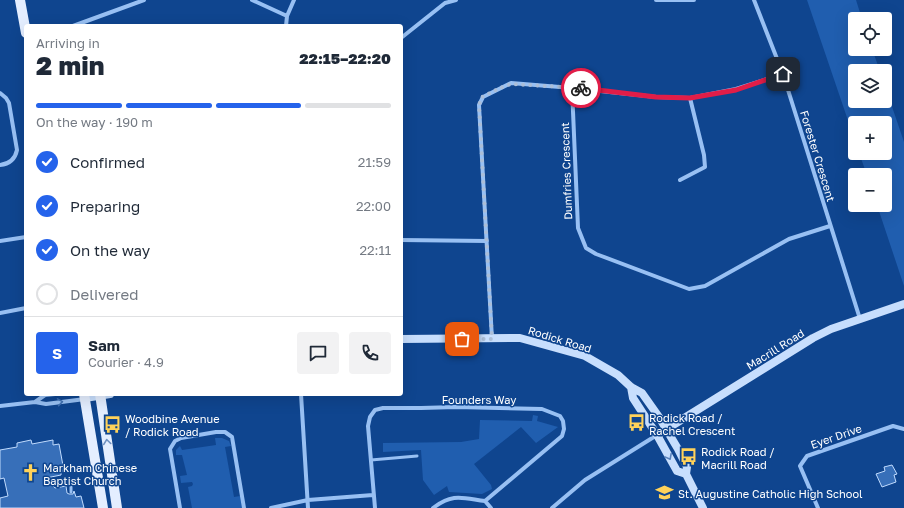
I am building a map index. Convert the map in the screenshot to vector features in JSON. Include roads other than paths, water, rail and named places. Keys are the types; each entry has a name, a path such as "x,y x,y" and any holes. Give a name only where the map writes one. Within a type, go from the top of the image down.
{"main road":[{"path":"20,0 24,24"},
{"name":"Macrill Road","path":"657,435 813,338 831,329 904,304"},
{"name":"Rodick Road","path":"403,339 520,338 585,356 618,375 631,387 642,393 666,430 687,467 686,474 703,508"},
{"name":"Rodick Road","path":"631,387 633,398 657,435 676,471 686,474"},
{"path":"85,396 102,508"},
{"path":"104,396 117,508"}],"street":[{"path":"78,24 144,0"},
{"path":"252,0 287,16"},
{"path":"286,24 287,16 294,0"},
{"path":"403,36 445,3 456,0"},
{"path":"656,0 694,0"},
{"name":"Forester Crescent","path":"754,0 783,74 860,319"},
{"path":"492,339 479,105 482,97 511,84 572,88 656,97 690,98 736,90 783,74"},
{"name":"Dumfries Crescent","path":"572,88 578,228 586,248 596,254 689,289 704,286 790,239 830,226"},
{"path":"0,93 6,98 8,103 16,154 10,162 0,165"},
{"path":"680,180 705,167 704,155 690,98"},
{"path":"0,241 24,237"},
{"path":"403,240 487,241"},
{"path":"0,313 24,308"},
{"path":"35,402 44,396"},
{"path":"0,406 35,402 46,404 85,396"},
{"path":"301,396 308,508"},
{"name":"Founders Way","path":"375,508 368,426 370,417 375,410 383,408 456,407 542,409 560,416 563,421 564,429 562,436 485,501"},
{"name":"Eyer Drive","path":"818,508 800,466 807,456 893,426 904,429"},
{"path":"180,508 170,449 172,444 181,438 225,432 232,437 234,444 244,508"},
{"path":"552,508 585,480 657,435"},
{"path":"271,508 308,500 373,495"},
{"path":"433,508 448,499 453,498 485,501 491,508"}],"lane":[{"path":"371,460 417,456"},
{"path":"71,482 71,492"}],"place":[{"name":"Rodick Road / Rachel Crescent","path":"636,423"},
{"name":"Woodbine Avenue / Rodick Road","path":"112,424"},
{"name":"Rodick Road / Macrill Road","path":"688,457"},
{"name":"Markham Chinese Baptist Church","path":"30,473"},
{"name":"St. Augustine Catholic High School","path":"665,493"}]}
